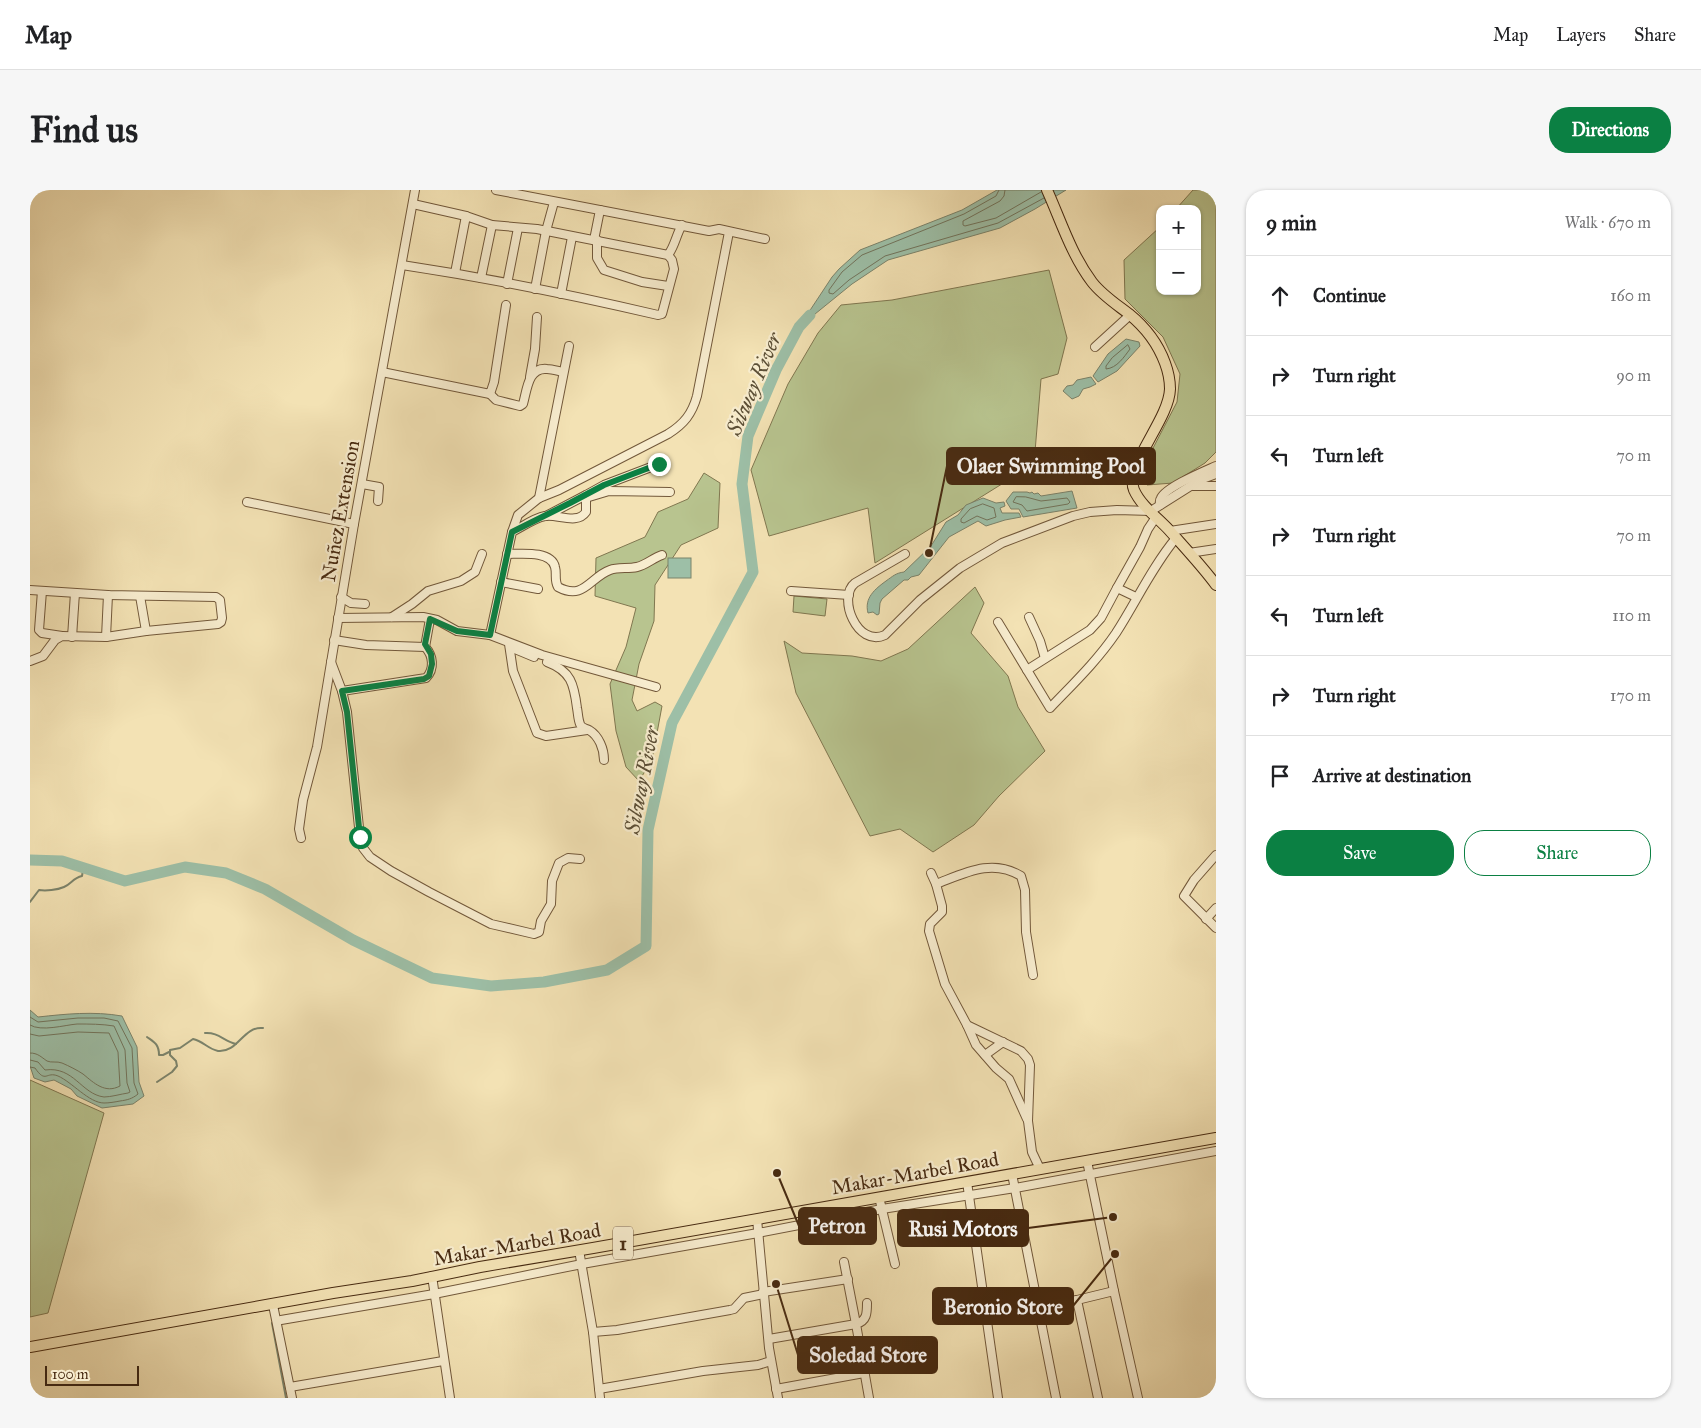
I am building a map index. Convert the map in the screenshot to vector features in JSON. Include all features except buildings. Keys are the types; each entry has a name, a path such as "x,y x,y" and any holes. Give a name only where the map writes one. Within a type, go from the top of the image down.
{"main road":[{"path":"1047,190 1073,250 1087,275 1102,293 1146,330 1157,346 1164,362 1170,381 1169,397 1162,416 1135,467 1132,484 1137,496 1189,553 1213,576 1216,585"},
{"name":"Makar-Marbel Road","path":"30,1347 1216,1138"}],"street":[{"name":"Nuñez Extension","path":"301,838 303,800 317,747 341,597 415,190"},
{"path":"496,190 709,231 719,228 729,232 765,239"},
{"path":"535,289 546,231 554,202"},
{"path":"402,265 481,278 660,315 664,311 668,286 672,278 674,266 668,255 546,231 492,225 466,216 412,204"},
{"path":"600,210 596,240 597,258 604,270 642,282 668,286"},
{"path":"455,273 466,216"},
{"path":"481,278 492,225"},
{"path":"668,255 673,248 677,233 682,225"},
{"path":"507,284 518,228"},
{"path":"490,635 506,554 518,516 539,498 559,490 668,434 678,428 690,415 696,396 729,232"},
{"path":"561,294 572,237"},
{"path":"490,394 494,382 506,305"},
{"path":"1095,347 1130,315"},
{"path":"382,372 490,394 496,400 520,406 523,404 530,378 535,349 537,317"},
{"path":"539,498 569,346"},
{"path":"530,378 540,369 563,372"},
{"path":"512,532 587,496 604,485 659,464"},
{"path":"1160,505 1160,499 1164,493 1216,466"},
{"path":"1027,670 1070,644 1095,626 1140,547 1153,514 1160,505 1200,480 1216,474"},
{"path":"362,484 379,487 378,501"},
{"path":"1193,486 1216,486"},
{"path":"587,496 609,491 670,492"},
{"path":"546,516 581,517 586,512 587,496"},
{"path":"247,502 354,524"},
{"path":"905,554 855,584 850,589 851,615 859,630 868,636 880,637 892,628 920,600 960,568 1002,543 1072,516 1090,512 1117,510 1153,514"},
{"path":"998,622 1045,700 1056,702 1087,670 1115,634 1173,535 1216,524"},
{"path":"1189,553 1216,549"},
{"path":"390,618 428,591 461,581 475,572 482,554"},
{"path":"506,554 547,557 555,566 558,587 570,591 584,588 609,570 637,567 662,555"},
{"path":"501,582 538,589"},
{"path":"1117,588 1136,597"},
{"path":"30,590 108,595 216,597 220,600 222,618 219,624 106,637 72,638 39,630 42,591"},
{"path":"791,591 849,594"},
{"path":"72,638 75,593"},
{"path":"106,637 108,595"},
{"path":"140,596 146,631"},
{"path":"341,597 351,603 365,604"},
{"path":"338,618 423,617 457,631 490,635 542,656 656,687"},
{"path":"1029,617 1040,641 1045,658"},
{"path":"425,647 430,619"},
{"path":"30,662 44,656 55,640 62,636"},
{"path":"334,640 366,645 425,647 431,654 432,660 430,673 426,678 342,691"},
{"path":"509,644 513,671 537,734 546,736 587,730"},
{"path":"509,644 519,652 563,669 569,676 573,687 579,723 601,743 604,760"},
{"path":"331,661 342,691 347,712 360,837 363,848 370,856 391,871 491,924 534,934 539,932 541,921 551,904 552,881 559,862 568,858 580,859"},
{"path":"1216,855 1194,880 1184,896 1216,928"},
{"path":"936,884 980,868 1000,867 1012,870 1022,876 1025,890 1026,932 1033,975"},
{"path":"931,873 936,884 942,912 930,924 929,931 945,984 976,1044 1008,1079 1028,1121"},
{"path":"1206,919 1216,908"},
{"path":"967,1024 1021,1051 1028,1059 1030,1065 1028,1121 1032,1152 1040,1169"},
{"path":"985,1055 1003,1042"},
{"path":"281,1320 434,1294 582,1264 882,1209 1090,1175 1216,1151"},
{"path":"1087,1161 1138,1398"},
{"path":"1012,1174 1056,1398"},
{"path":"966,1182 998,1398"},
{"path":"879,1197 895,1264"},
{"path":"757,1219 771,1361 778,1398"},
{"path":"579,1250 593,1332 600,1398"},
{"path":"844,1262 868,1398"},
{"path":"432,1276 443,1361 450,1398"},
{"path":"593,1332 617,1330 730,1310 744,1298 848,1279"},
{"path":"1058,1304 1114,1291"},
{"path":"1077,1300 1098,1398"},
{"path":"769,1339 856,1324 866,1318 867,1303"},
{"path":"273,1305 292,1398"},
{"path":"290,1387 443,1361"},
{"path":"599,1389 703,1371 758,1365 771,1361"},
{"path":"776,1389 864,1373"}],"shaded area":[{"path":"1193,190 1216,190 1216,452 1205,463 1173,483 1147,485 1139,475 1177,402 1180,374 1163,337 1125,299 1124,260 1156,231 1156,295 1201,295 1201,205 1180,205"},
{"path":"1049,270 1067,338 1058,374 1041,379 1034,464 875,563 868,508 769,536 751,470 788,384 818,333 841,305 892,300"},
{"path":"704,473 720,483 718,528 681,545 655,585 654,621 639,664 632,700 637,711 655,702 662,706 652,760 639,781 626,767 616,731 610,684 626,647 636,608 595,596 596,558 645,537 658,512 688,499"},
{"path":"975,587 984,603 971,633 1008,676 1018,707 1045,751 999,796 974,825 933,852 900,829 870,836 796,693 784,641 802,653 852,656 881,661 908,649"},
{"path":"794,596 827,599 825,616 793,612"},
{"path":"30,1080 104,1113 48,1313 30,1317"}],"water":[{"path":"997,190 1066,190 1000,228 888,260 852,284 799,327 832,277 860,250 962,210"},
{"path":"1126,339 1139,342 1140,346 1117,371 1098,382 1093,376 1108,354"},
{"path":"1091,377 1096,384 1083,389 1079,396 1072,399 1063,391 1077,380"},
{"path":"1072,491 1077,508 1023,517 1019,509 1011,509 1006,501 1013,492 1038,493 1041,496"},
{"path":"983,498 996,503 1004,502 1005,506 1000,508 1002,513 1019,513 1021,517 986,526 978,521 949,537 919,575 904,580 882,599 879,614 868,613 869,598 874,591 893,576 904,572 931,546 946,522 958,515 966,505"},
{"path":"668,558 691,558 691,578 668,578"},
{"path":"30,1010 38,1017 90,1013 122,1016 137,1047 139,1082 144,1096 133,1104 102,1108 77,1096 71,1089 54,1080 45,1082 34,1078 30,1066"}],"waterway":[{"name":"Silway River","path":"30,860 62,861 125,881 185,867 226,873 265,889 353,940 432,978 491,986 544,982 607,970 646,946 648,830 672,723 753,572 742,484 748,436 776,370 799,327 810,315"},
{"path":"30,902 39,890 61,888 82,876 84,864"},
{"path":"157,1082 172,1072 177,1066 176,1061 170,1055 170,1050 180,1048 193,1039 214,1050 225,1051 250,1031 256,1028 263,1028"},
{"path":"205,1033 217,1035 236,1044"},
{"path":"147,1037 157,1046 159,1055 169,1052"},
{"path":"272,1323 286,1398"}],"place":[{"name":"Olaer Swimming Pool","path":"929,553"},
{"name":"Petron","path":"777,1173"},
{"name":"Rusi Motors","path":"1113,1217"},
{"name":"Beronio Store","path":"1115,1254"},
{"name":"Soledad Store","path":"776,1284"}],"route":[{"path":"360,837 352,751 342,691 424,679 429,676 432,664 431,654 425,647 425,644 430,619 437,620 457,631 490,635 512,532 604,485 659,464"}]}
